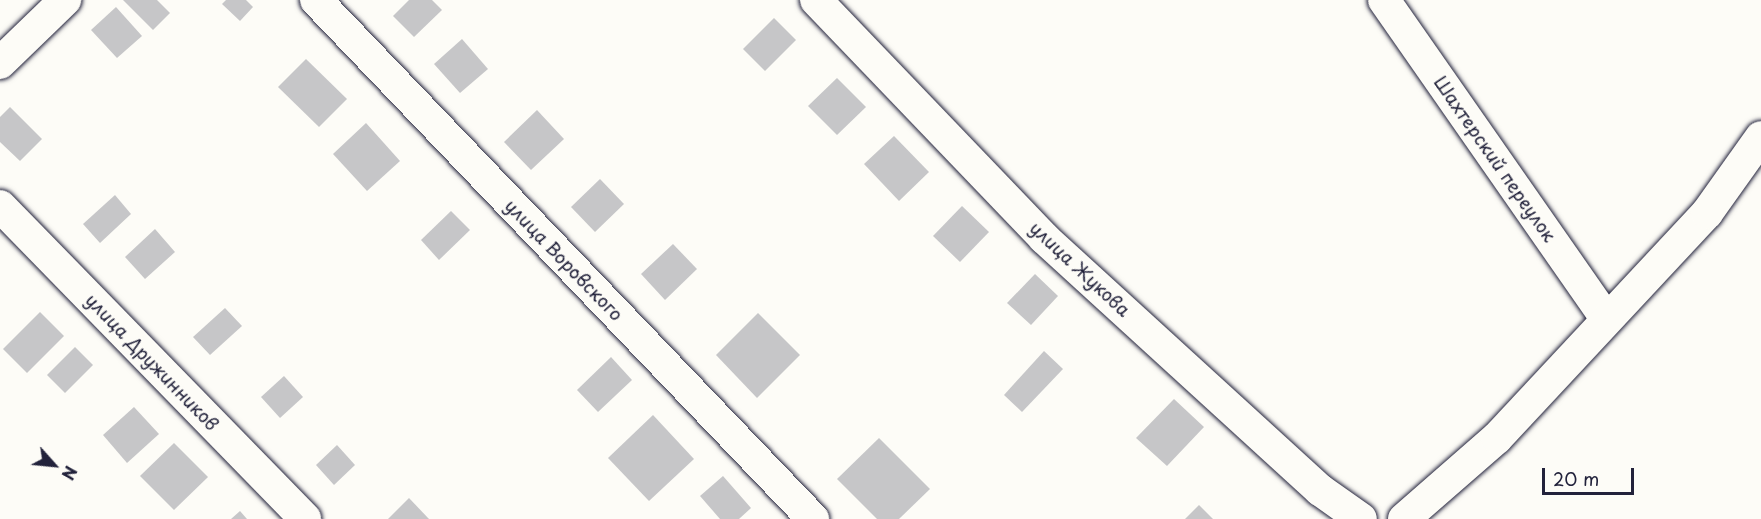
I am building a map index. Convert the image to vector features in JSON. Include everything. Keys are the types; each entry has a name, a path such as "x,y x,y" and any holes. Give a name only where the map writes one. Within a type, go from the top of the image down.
{"street":[{"path":"0,63 65,0"},
{"name":"улица Воровского","path":"316,0 813,519"},
{"name":"улица Жукова","path":"816,0 1044,238 1320,490 1361,519"},
{"name":"Шахтерский переулок","path":"1384,0 1606,318"},
{"path":"1404,519 1497,438 1606,318 1707,213 1761,137"},
{"name":"улица Дружинников","path":"0,206 305,519"}],"building":[{"path":"123,0 157,0 170,13 153,30"},
{"path":"226,0 246,0 253,7 240,21 222,4"},
{"path":"409,0 432,0 442,10 414,37 393,16"},
{"path":"116,7 142,36 117,58 91,30"},
{"path":"774,18 796,40 765,71 743,49"},
{"path":"462,39 488,69 460,93 434,64"},
{"path":"306,59 347,99 319,127 278,87"},
{"path":"837,78 866,107 837,135 808,106"},
{"path":"10,107 42,139 20,161 0,142 0,117"},
{"path":"537,110 564,139 531,170 504,142"},
{"path":"366,123 400,161 367,191 333,154"},
{"path":"894,136 929,172 899,201 864,164"},
{"path":"600,179 624,204 595,232 571,207"},
{"path":"115,195 131,214 100,243 83,224"},
{"path":"962,206 989,232 960,262 933,236"},
{"path":"451,211 470,230 439,260 421,240"},
{"path":"155,229 175,252 145,279 125,257"},
{"path":"673,244 697,269 665,300 641,274"},
{"path":"1035,274 1058,296 1031,325 1007,303"},
{"path":"225,308 242,326 210,355 193,337"},
{"path":"40,312 64,336 27,373 3,349"},
{"path":"758,313 800,355 757,398 716,355"},
{"path":"75,347 93,365 65,393 47,375"},
{"path":"1044,351 1063,369 1022,412 1004,395"},
{"path":"611,357 632,380 598,412 577,390"},
{"path":"284,376 303,397 280,418 261,397"},
{"path":"1174,399 1204,427 1167,466 1136,438"},
{"path":"134,407 159,434 127,463 103,435"},
{"path":"653,415 694,459 649,501 608,458"},
{"path":"879,438 930,489 899,519 877,519 837,479"},
{"path":"174,443 208,477 174,510 140,476"},
{"path":"337,445 355,465 334,485 316,465"},
{"path":"723,476 751,508 739,519 720,519 700,496"},
{"path":"409,498 429,519 388,519"},
{"path":"1199,505 1213,519 1185,519"},
{"path":"240,511 247,519 231,519"}]}
